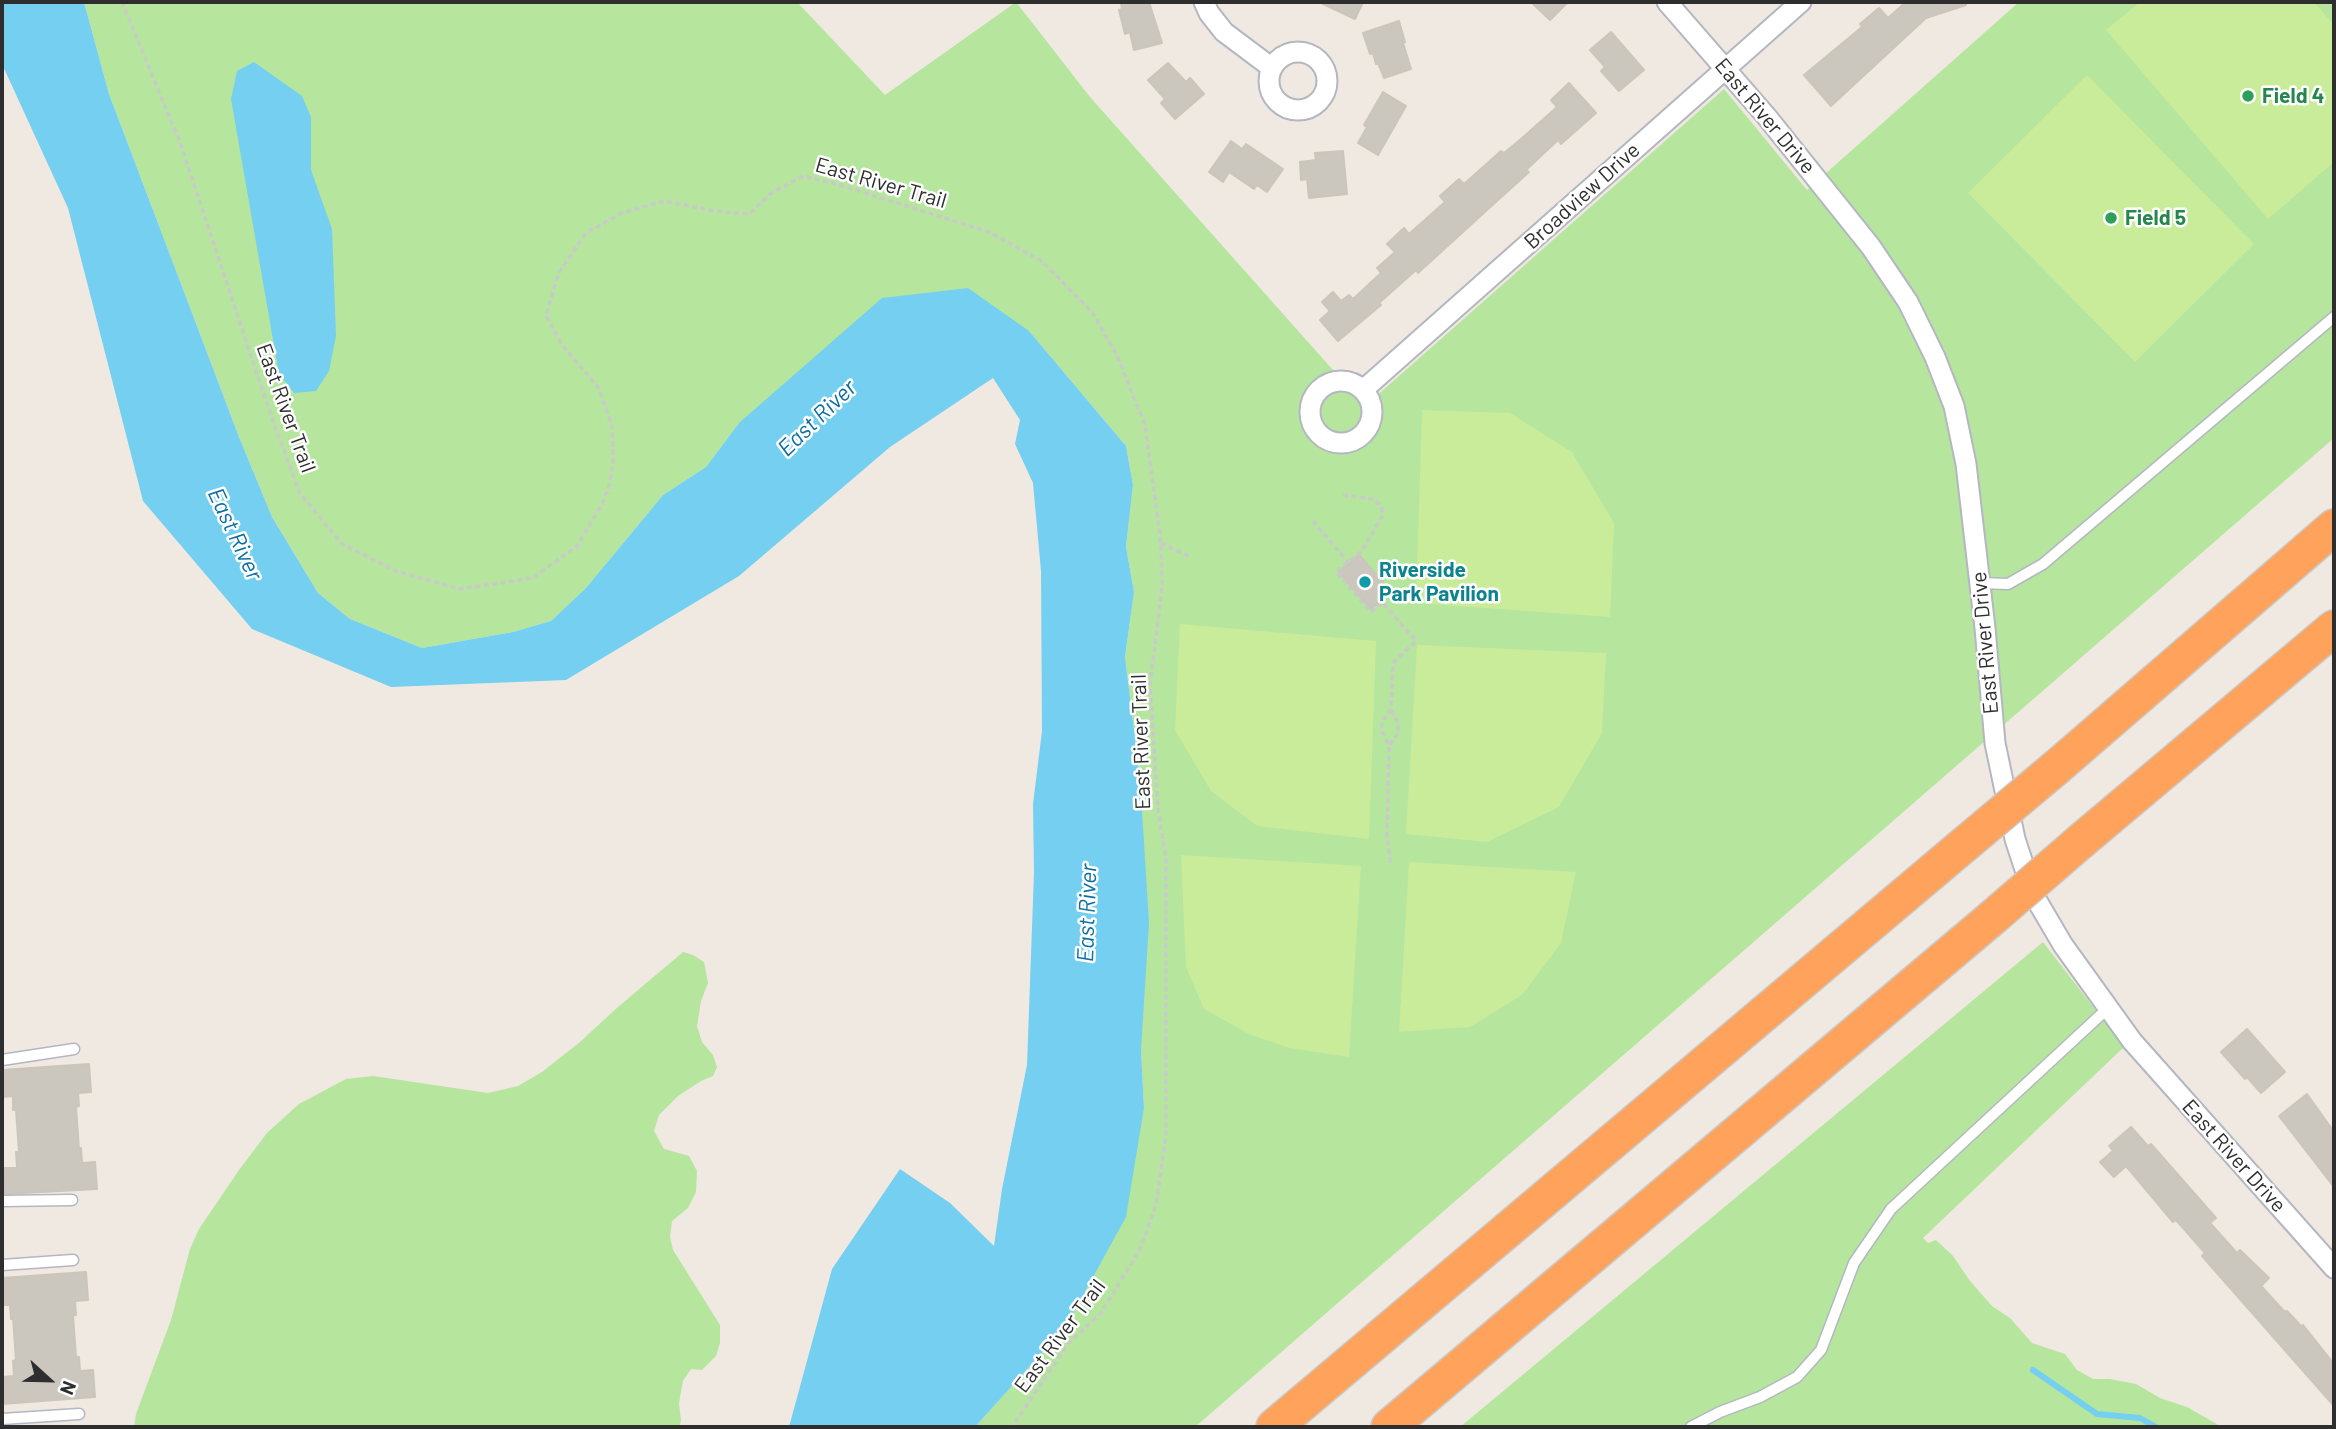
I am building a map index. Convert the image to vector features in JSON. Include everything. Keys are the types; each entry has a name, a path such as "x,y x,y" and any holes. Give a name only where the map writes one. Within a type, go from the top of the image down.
{"highway":[{"path":"1274,1427 2058,766 2334,527"},
{"path":"1390,1427 2334,628"}],"street":[{"path":"1204,2 1224,32 1272,68"},
{"name":"East River Drive","path":"1667,2 1767,117 1871,247 1908,302 1936,357 1954,406 1964,452 1995,743 2015,839 2033,894 2063,945 2132,1041 2334,1268"},
{"name":"Broadview Drive","path":"1363,390 1801,2"}],"lane":[{"path":"1980,583 2008,584 2043,564 2334,317"},
{"path":"1691,1427 1720,1412 1760,1397 1797,1377 1821,1350 1854,1263 1891,1209 2107,1009"},
{"path":"2,1060 74,1049"},
{"path":"2,1201 72,1200"},
{"path":"2,1265 73,1260"},
{"path":"2,1419 79,1414"}],"path":[{"name":"East River Trail","path":"122,2 179,139 272,421 300,493 342,544 397,571 460,589 533,578 577,546 609,487 613,463 612,425 598,387 562,345 546,316 558,274 586,233 622,213 664,201 715,211 749,214 770,194 803,176 837,184 989,232 1042,261 1093,313 1118,358 1145,425 1161,543 1162,587 1150,685 1158,810 1166,859 1166,1135 1156,1205 1140,1249 1101,1313 1068,1344 1012,1427"},
{"path":"1343,495 1374,499 1382,507 1382,516 1362,551 1336,572 1371,612 1382,602 1416,641 1392,663 1391,710 1398,722 1398,733 1389,746"},
{"path":"1313,521 1348,562"},
{"path":"1161,543 1190,557"},
{"path":"1391,710 1382,722 1382,732 1389,746 1387,838 1391,865"}],"green space":[{"path":"84,2 797,2 885,95 1016,2 1090,97 1365,406 1724,89 1807,190 2019,2 2334,2 2334,438 1195,1427 975,1427 1066,1326 1144,1109 1141,1050 1140,779 1125,657 1134,592 1126,547 1133,485 1126,446 1029,331 739,423 706,467 663,495 586,588 551,621 513,632 422,648 350,619 318,593 272,517 109,94"},
{"name":"Field 4","path":"2140,2 2314,2 2334,25 2334,162 2268,219 2106,30"},
{"name":"Field 5","path":"2087,75 2254,244 2135,362 1968,193"},
{"path":"1422,410 1510,413 1572,452 1614,523 1610,617 1416,603"},
{"path":"1180,624 1376,641 1369,839 1257,826 1211,791 1175,730"},
{"path":"1417,645 1606,653 1602,733 1559,807 1487,842 1406,834"},
{"path":"1181,855 1361,866 1349,1057 1289,1048 1249,1034 1204,1009 1186,967"},
{"path":"1409,862 1576,872 1561,943 1522,995 1470,1027 1399,1032"},
{"path":"2043,942 2124,1047 1923,1238 1928,1243 1936,1240 1953,1256 1992,1306 2010,1318 2032,1343 2065,1354 2077,1370 2093,1379 2136,1384 2160,1398 2187,1407 2222,1427 1460,1427"},
{"path":"683,952 704,962 708,983 701,1001 697,1026 702,1042 713,1055 717,1067 713,1076 678,1096 659,1115 654,1131 664,1149 689,1156 697,1171 696,1192 688,1208 672,1221 670,1237 673,1250 720,1325 720,1343 716,1356 702,1370 691,1369 683,1381 679,1427 134,1427 136,1414 171,1320 190,1249 199,1229 267,1133 299,1104 346,1079 373,1076 488,1093 518,1086 542,1072 580,1042"}],"water":[{"name":"East River","path":"2,2 84,2 109,94 272,517 318,593 350,619 422,648 513,632 551,621 586,588 663,495 706,467 739,423 882,298 968,288 1029,331 1126,446 1133,485 1126,547 1134,592 1125,657 1140,779 1149,923 1141,1050 1144,1108 1126,1217 1066,1326 975,1427 789,1427 832,1269 900,1169 950,1203 994,1246 1002,1189 1027,1065 1034,872 1033,804 1042,731 1041,571 1033,483 1015,444 1020,420 993,378 890,447 739,576 566,680 391,687 252,629 143,501 68,208 2,64"},
{"path":"254,62 302,96 311,117 311,170 332,229 336,336 329,371 316,391 294,393 279,374 231,99 237,71"}],"building":[{"path":"1121,2 1149,2 1162,43 1134,50 1130,32 1125,34 1119,10 1122,9"},
{"path":"1319,2 1363,2 1355,19"},
{"path":"1531,2 1568,2 1550,20"},
{"path":"1906,2 1966,2 1966,5 1926,18 1831,106 1804,75 1862,27 1860,24 1879,8 1888,18"},
{"path":"1399,21 1411,69 1384,78 1373,53 1370,54 1363,33"},
{"path":"1611,32 1644,70 1619,91 1601,71 1605,67 1590,50"},
{"path":"1168,63 1186,82 1190,78 1204,94 1175,119 1161,103 1165,99 1148,80"},
{"path":"1569,83 1596,113 1561,144 1558,140 1526,170 1529,172 1338,341 1320,320 1330,311 1322,302 1333,292 1341,301 1349,295 1353,299 1381,273 1377,268 1395,252 1387,244 1404,228 1409,234 1445,202 1440,196 1459,179 1464,184 1501,151 1504,153 1521,139 1557,107 1551,100"},
{"path":"1383,92 1406,106 1378,155 1358,143 1367,127 1364,125"},
{"path":"1231,141 1242,149 1246,144 1283,169 1267,192 1257,185 1254,189 1229,172 1223,182 1209,172"},
{"path":"1343,151 1347,194 1309,198 1307,179 1301,180 1300,162 1316,160 1315,153"},
{"name":"Riverside Park Pavilion","path":"1359,555 1391,592 1371,609 1339,572"},
{"path":"2247,1029 2285,1072 2261,1093 2221,1052"},
{"path":"89,1064 91,1092 78,1093 79,1106 76,1107 82,1163 95,1162 97,1189 5,1194 3,1168 17,1168 16,1152 19,1152 16,1110 13,1110 13,1096 2,1097 2,1070"},
{"path":"2307,1094 2334,1132 2334,1187 2279,1116"},
{"path":"2131,1127 2148,1146 2151,1144 2216,1218 2210,1223 2237,1253 2240,1250 2269,1278 2261,1286 2285,1312 2302,1327 2303,1325 2334,1364 2334,1406 2202,1256 2205,1253 2176,1220 2173,1222 2126,1166 2114,1177 2100,1162 2113,1151 2109,1146"},
{"path":"86,1272 88,1300 75,1301 76,1315 73,1315 76,1357 79,1357 80,1371 93,1370 95,1397 2,1404 2,1377 14,1376 13,1361 16,1360 10,1305 2,1305 2,1278"}],"waterway":[{"path":"2033,1370 2097,1414 2140,1418 2156,1427"}],"place":[{"name":"Field 4","path":"2248,96"},
{"name":"Field 5","path":"2111,218"},
{"name":"Riverside Park Pavilion","path":"1365,582"}]}
